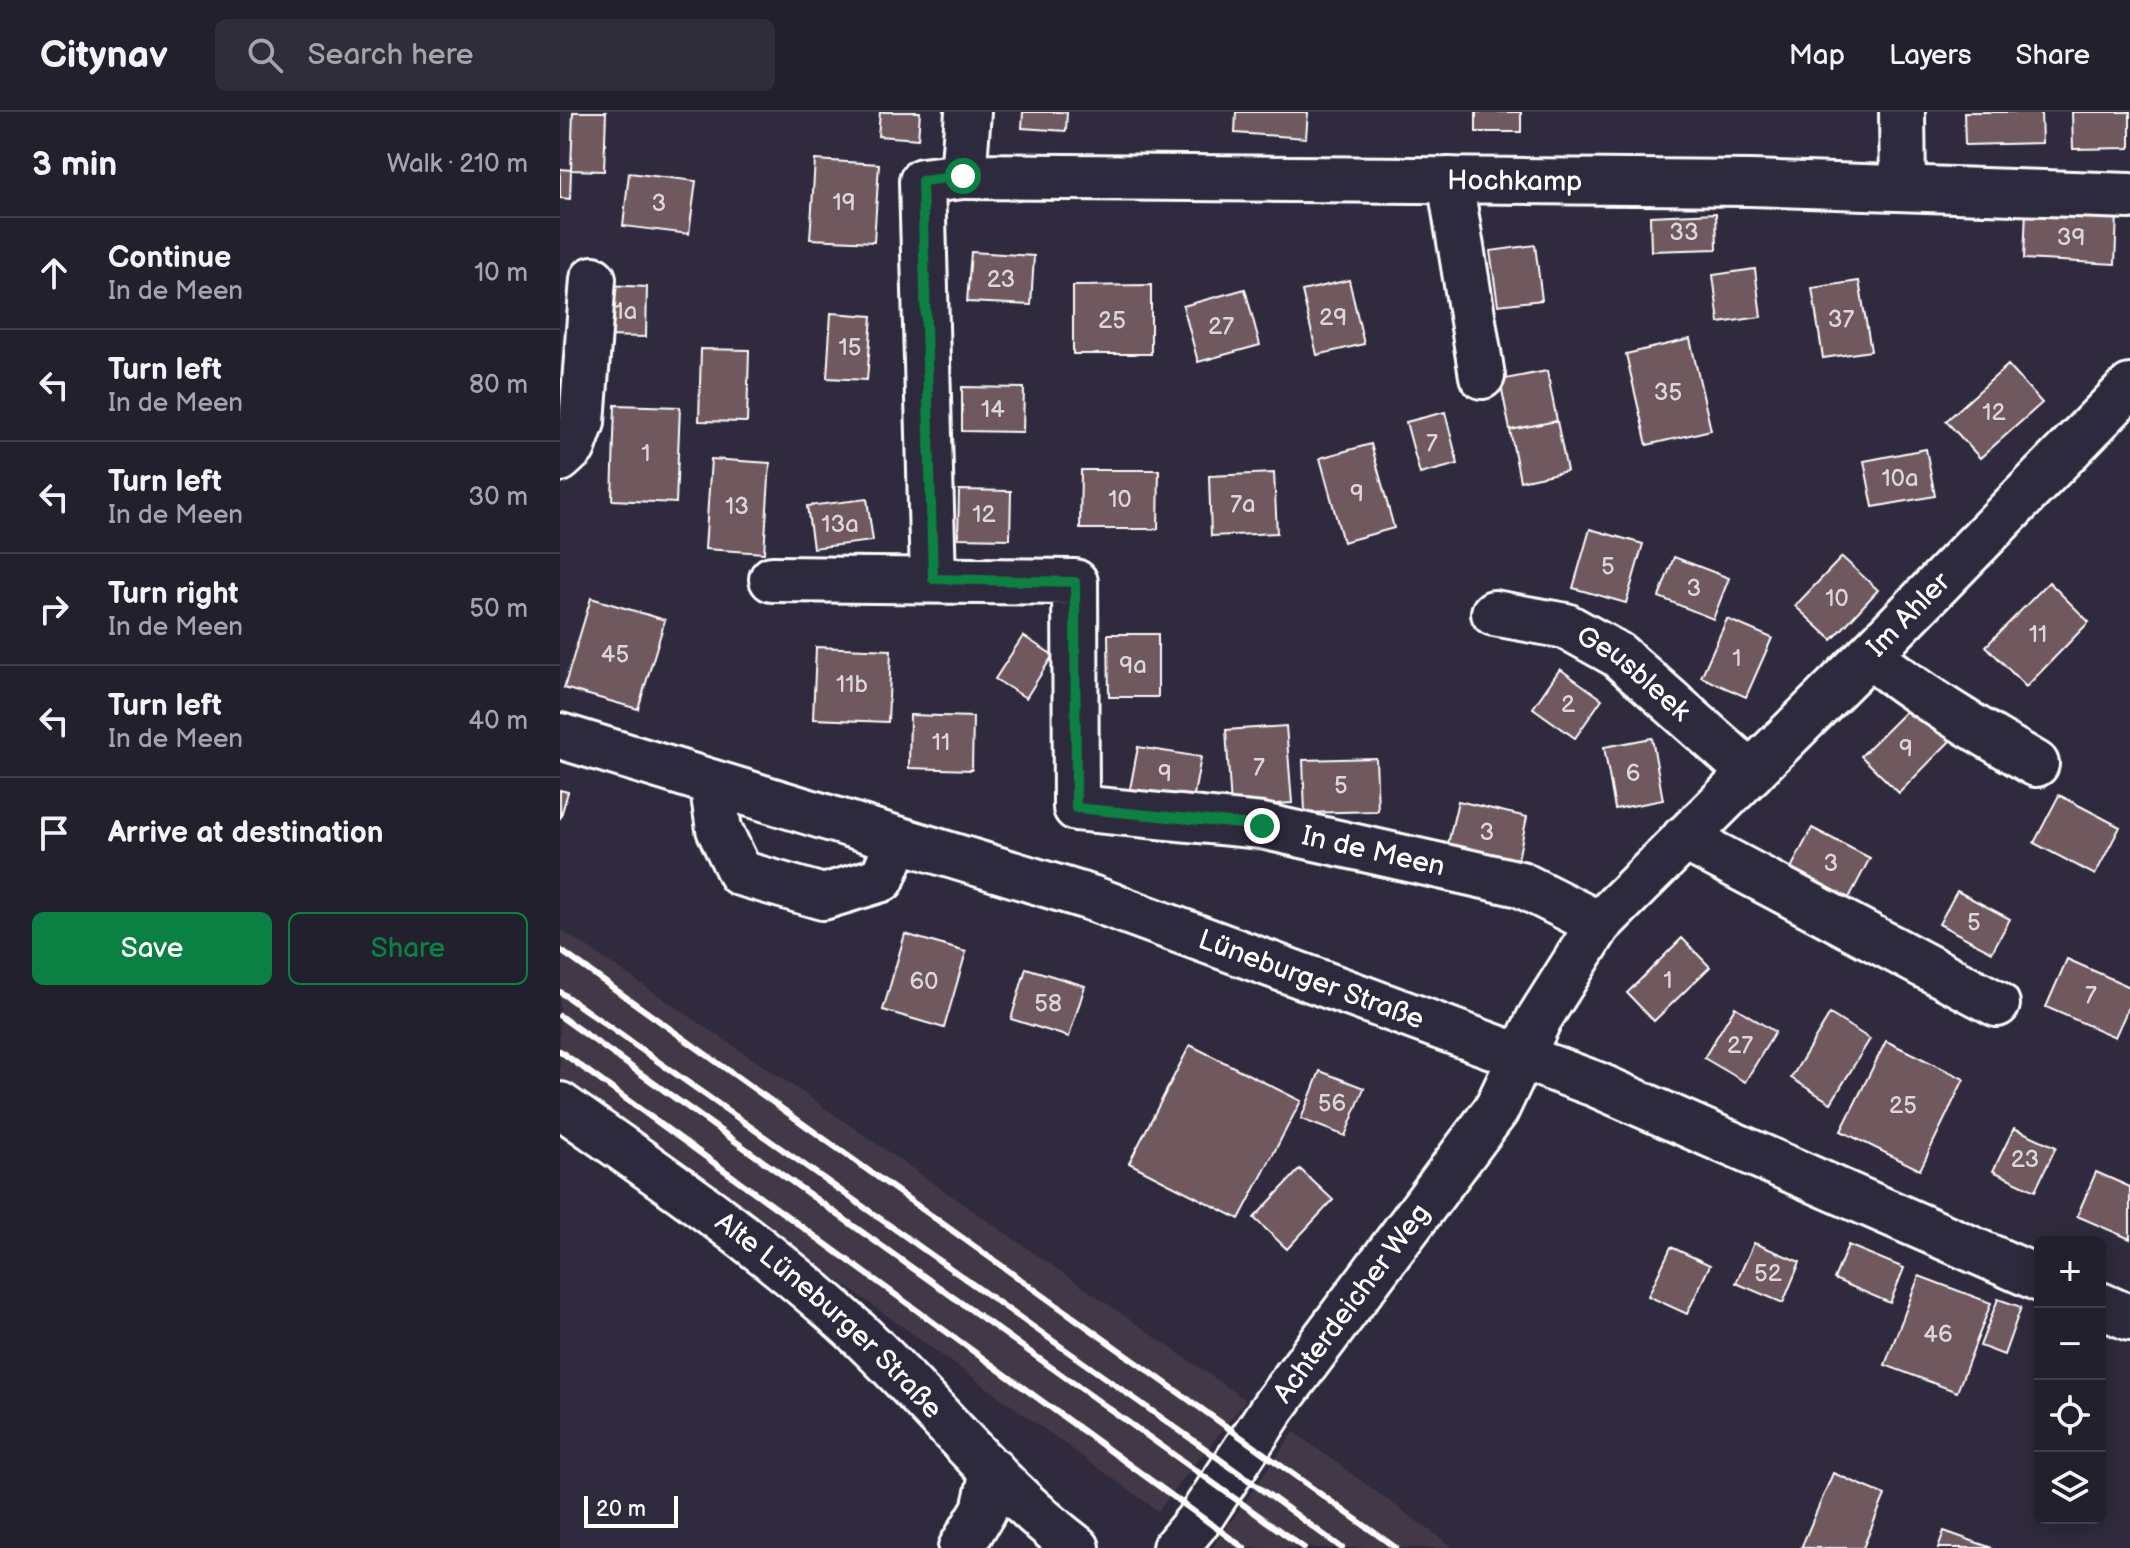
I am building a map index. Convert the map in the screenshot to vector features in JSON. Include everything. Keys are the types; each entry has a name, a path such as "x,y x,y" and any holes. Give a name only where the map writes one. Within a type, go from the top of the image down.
{"street":[{"path":"933,579 922,181 963,176 968,112"},
{"path":"1902,112 1903,188"},
{"name":"Hochkamp","path":"963,176 1750,183 2130,196"},
{"path":"1450,180 1482,376"},
{"path":"560,459 573,447 582,422 593,279"},
{"name":"Im Ahler","path":"1522,1056 1539,1019 1599,924 1869,655 2130,387"},
{"name":"In de Meen","path":"772,579 1075,582 1076,808 1262,826 1520,884 1599,924"},
{"name":"Geusbleek","path":"1494,613 1566,626 1595,640 1618,655 1751,773"},
{"path":"1869,655 1905,684 2036,764"},
{"name":"Lüneburger Straße","path":"560,736 1091,898 1522,1056 1595,1084 2034,1276"},
{"path":"712,783 719,829 740,873 823,897 882,879 898,840"},
{"path":"1684,838 1997,1004"},
{"name":"Achterdeicher Weg","path":"1175,1548 1200,1518 1275,1405 1496,1110 1522,1056"},
{"name":"Alte Lüneburger Straße","path":"560,1105 718,1216 846,1322 1040,1520 1077,1548"},
{"path":"2106,1308 2130,1318"},
{"path":"961,1548 984,1510 993,1471"}],"shaded area":[{"path":"560,929 799,1090 1246,1400 1158,1511 560,1080"},
{"path":"1294,1432 1454,1548 1212,1548"}],"building":[{"path":"573,112 606,112 604,171 571,170"},
{"path":"880,112 920,112 918,139 878,136"},
{"path":"1023,112 1067,112 1066,131 1022,128"},
{"path":"1236,112 1308,112 1306,138 1235,133"},
{"path":"1476,112 1521,112 1521,132 1476,132"},
{"path":"1964,112 2041,112 2042,143 1965,145"},
{"path":"2072,112 2130,112 2130,148 2073,149"},
{"path":"815,160 879,164 874,242 810,239"},
{"path":"560,169 571,170 570,199 560,198"},
{"path":"629,173 696,181 689,234 623,226"},
{"path":"2026,209 2117,214 2115,264 2024,259"},
{"path":"1716,213 1717,249 1651,251 1650,216"},
{"path":"1535,245 1542,300 1498,305 1490,251"},
{"path":"971,252 1034,256 1031,305 967,302"},
{"path":"1755,269 1761,317 1719,323 1713,275"},
{"path":"1349,280 1364,344 1317,355 1302,291"},
{"path":"1859,281 1871,351 1823,358 1812,288"},
{"path":"606,285 647,287 646,337 604,336"},
{"path":"1151,285 1151,354 1073,354 1073,286"},
{"path":"1245,289 1260,345 1198,362 1183,306"},
{"path":"831,313 872,316 867,380 827,378"},
{"path":"1690,339 1711,430 1647,445 1626,354"},
{"path":"701,349 749,350 747,422 699,421"},
{"path":"2008,365 2042,403 1980,458 1946,421"},
{"path":"1547,371 1557,421 1510,430 1500,380"},
{"path":"962,387 1024,388 1023,432 962,431"},
{"path":"615,405 680,407 676,503 612,500"},
{"path":"1445,412 1458,464 1420,474 1406,422"},
{"path":"1557,421 1567,471 1520,481 1510,430"},
{"path":"1371,444 1394,528 1343,542 1320,458"},
{"path":"1926,449 1935,496 1873,507 1864,461"},
{"path":"711,459 770,463 764,553 705,549"},
{"path":"1081,470 1159,470 1158,529 1080,529"},
{"path":"1274,473 1277,533 1211,536 1209,476"},
{"path":"959,490 1011,491 1010,539 958,538"},
{"path":"867,499 873,541 813,548 807,506"},
{"path":"1590,529 1643,544 1626,603 1573,588"},
{"path":"1674,557 1729,578 1713,619 1659,597"},
{"path":"1842,557 1878,590 1832,640 1795,606"},
{"path":"2049,582 2089,622 2026,687 1986,646"},
{"path":"591,598 665,620 638,709 564,688"},
{"path":"1727,619 1772,638 1746,697 1701,677"},
{"path":"1108,634 1158,634 1158,697 1109,697"},
{"path":"1023,636 1053,655 1026,698 995,679"},
{"path":"816,647 891,650 888,722 813,719"},
{"path":"1560,669 1602,699 1575,738 1533,708"},
{"path":"1914,703 1951,740 1899,793 1861,756"},
{"path":"910,715 973,717 972,770 909,768"},
{"path":"1286,726 1292,803 1231,807 1226,730"},
{"path":"1652,738 1663,800 1615,809 1604,747"},
{"path":"1138,747 1201,757 1193,800 1130,789"},
{"path":"1376,758 1378,811 1305,813 1303,760"},
{"path":"560,790 568,792 560,819"},
{"path":"2059,795 2120,827 2095,875 2034,843"},
{"path":"1458,801 1527,817 1517,864 1447,848"},
{"path":"1812,828 1870,858 1849,898 1791,868"},
{"path":"1957,891 2010,919 1992,952 1939,924"},
{"path":"905,934 966,952 944,1028 883,1010"},
{"path":"1682,938 1710,967 1654,1021 1627,993"},
{"path":"2067,959 2130,987 2130,1004 2115,1037 2046,1007"},
{"path":"1026,968 1085,986 1069,1037 1011,1019"},
{"path":"1735,1007 1775,1032 1745,1082 1704,1058"},
{"path":"1830,1014 1870,1039 1831,1103 1791,1078"},
{"path":"1886,1041 1964,1079 1920,1170 1841,1131"},
{"path":"1190,1045 1301,1101 1239,1219 1129,1163"},
{"path":"1320,1071 1364,1088 1345,1136 1301,1119"},
{"path":"2014,1128 2056,1147 2035,1191 1993,1171"},
{"path":"1300,1169 1333,1200 1287,1249 1254,1218"},
{"path":"2096,1172 2130,1187 2130,1239 2077,1216"},
{"path":"1754,1243 1800,1262 1783,1303 1736,1283"},
{"path":"1848,1245 1904,1268 1890,1303 1834,1279"},
{"path":"1671,1247 1710,1265 1687,1314 1648,1296"},
{"path":"1919,1276 1991,1303 1957,1392 1885,1365"},
{"path":"1998,1299 2021,1307 2004,1355 1980,1346"},
{"path":"1833,1473 1885,1495 1863,1548 1801,1548"},
{"path":"1944,1531 1992,1548 1938,1548"}],"railway":[{"path":"560,950 1396,1548"},
{"path":"560,992 1342,1548"},
{"path":"560,1016 1304,1548"},
{"path":"560,1051 1244,1548"}],"route":[{"path":"963,176 922,181 933,579 1075,582 1076,808 1262,826"}]}
